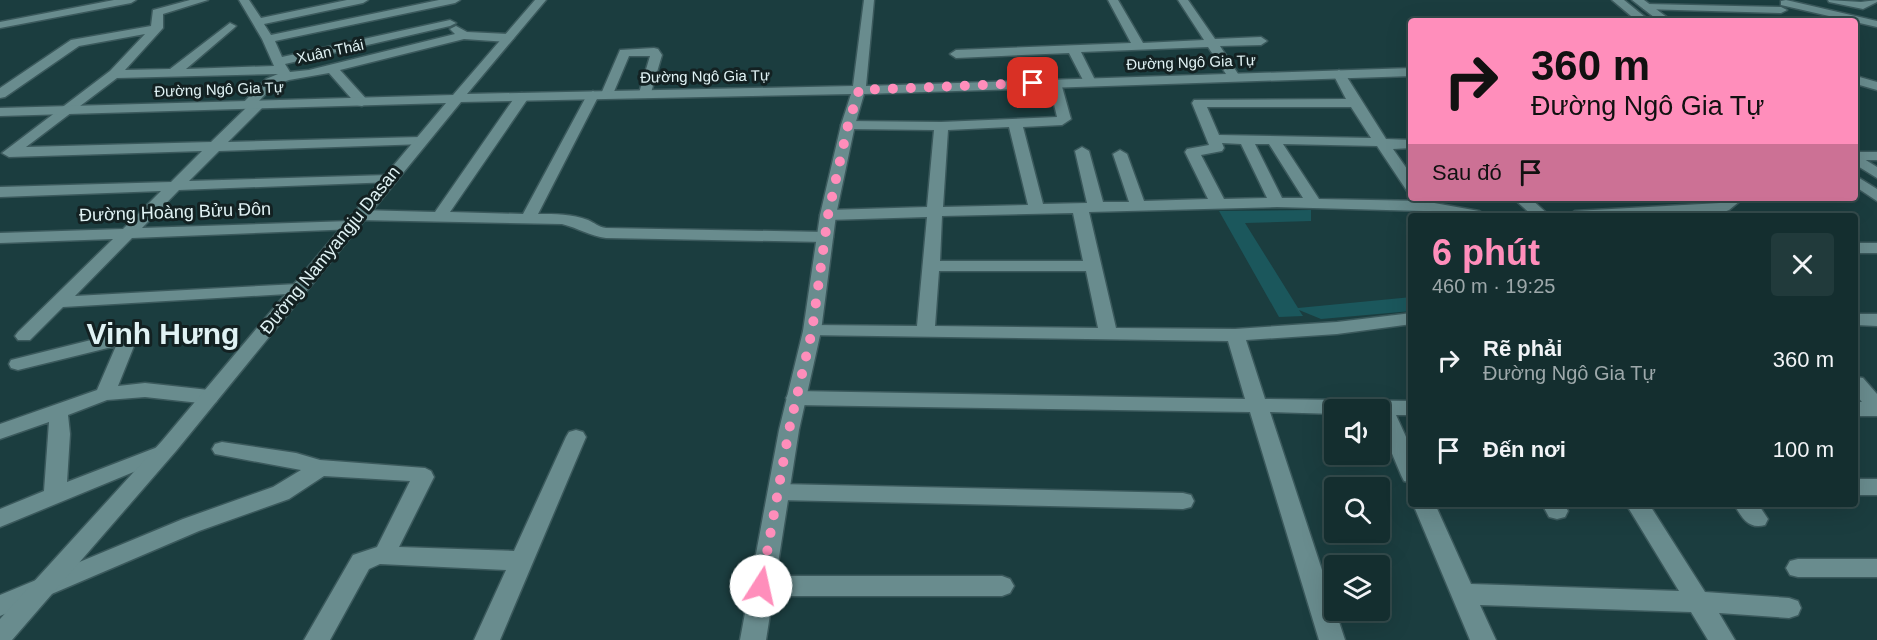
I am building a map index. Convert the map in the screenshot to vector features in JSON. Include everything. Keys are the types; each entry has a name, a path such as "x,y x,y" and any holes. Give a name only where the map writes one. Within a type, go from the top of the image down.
{"street":[{"path":"0,25 131,0"},
{"path":"5,156 114,74 157,28 158,11 203,0"},
{"name":"Xuân Thái","path":"247,0 282,69 309,74 464,35 508,38"},
{"path":"258,22 363,0"},
{"path":"267,39 426,2 455,0"},
{"name":"Đường Namyangju Dasan","path":"0,636 163,452 455,98 541,0"},
{"path":"753,640 778,492 796,398 812,331 828,215 848,125 859,90 869,0"},
{"path":"1113,0 1139,46"},
{"path":"1182,0 1234,77"},
{"path":"1617,0 1783,8 1841,18"},
{"path":"1617,0 1640,18"},
{"path":"1833,0 1863,6 1873,0"},
{"path":"426,2 464,35"},
{"path":"1640,2 1662,18"},
{"path":"1858,21 1876,24"},
{"path":"114,74 282,69 450,23"},
{"path":"174,72 230,26"},
{"path":"0,94 75,43 157,28"},
{"path":"956,54 1261,41"},
{"path":"1075,49 1090,82"},
{"path":"529,217 624,53 654,52 656,55 645,93"},
{"path":"332,68 362,102"},
{"path":"24,336 214,147 282,69"},
{"name":"Đường Ngô Gia Tự","path":"0,112 600,94 859,90 1408,72"},
{"path":"1339,74 1355,103 1408,182"},
{"path":"0,78 26,76"},
{"path":"1858,81 1877,86"},
{"path":"848,125 941,126 1064,120 1055,83"},
{"path":"440,216 522,97"},
{"path":"1218,203 1192,152 1216,149 1199,103 1355,103"},
{"path":"1015,122 1037,209"},
{"path":"926,332 941,126"},
{"path":"1213,139 1408,144"},
{"path":"1246,139 1277,202"},
{"path":"1273,140 1314,203"},
{"path":"5,156 420,141"},
{"path":"1082,151 1093,266 1108,334"},
{"path":"1120,154 1138,206"},
{"path":"1858,157 1877,156"},
{"path":"1858,159 1877,174"},
{"path":"0,192 388,179"},
{"path":"1858,182 1877,196"},
{"path":"1524,201 1538,213"},
{"path":"1625,213 1724,207 1732,201"},
{"path":"828,215 1277,202 1424,207 1461,213"},
{"name":"Đường Hoàng Bửu Đôn","path":"0,238 126,234 440,216 562,219 583,224 596,232 606,233 825,237"},
{"path":"1858,248 1877,248"},
{"path":"931,266 1093,266"},
{"path":"58,302 298,289"},
{"path":"812,331 1235,335 1337,328 1408,319"},
{"path":"1858,320 1877,320"},
{"path":"1235,335 1332,640"},
{"path":"18,364 124,339 128,341 105,394"},
{"path":"1858,385 1877,408"},
{"path":"0,432 58,413 105,394 145,390 209,397"},
{"path":"796,398 1324,407"},
{"path":"1390,408 1408,408"},
{"path":"1858,409 1877,408"},
{"path":"55,495 60,434 58,413"},
{"path":"1390,424 1408,466"},
{"path":"487,640 576,436"},
{"path":"222,449 296,461 320,468 422,475 422,483 382,556"},
{"path":"0,518 163,452"},
{"path":"0,606 191,525 281,493 320,468"},
{"path":"1858,486 1877,487"},
{"path":"778,492 1183,501"},
{"path":"1425,507 1483,640"},
{"path":"1639,507 1722,640"},
{"path":"317,640 361,562 366,558 382,556 522,561"},
{"path":"1798,568 1877,568"},
{"path":"761,586 1002,586"},
{"path":"1463,594 1699,602 1789,608"}],"building":[{"path":"1311,210 1311,221 1245,223 1298,308 1408,297 1408,311 1321,319 1299,310 1303,316 1279,317 1219,211"}],"district":[{"name":"Vinh Hưng","path":"163,333"}],"route":[{"path":"761,586 789,430 812,331 828,215 848,125 859,90 1033,83"}]}
